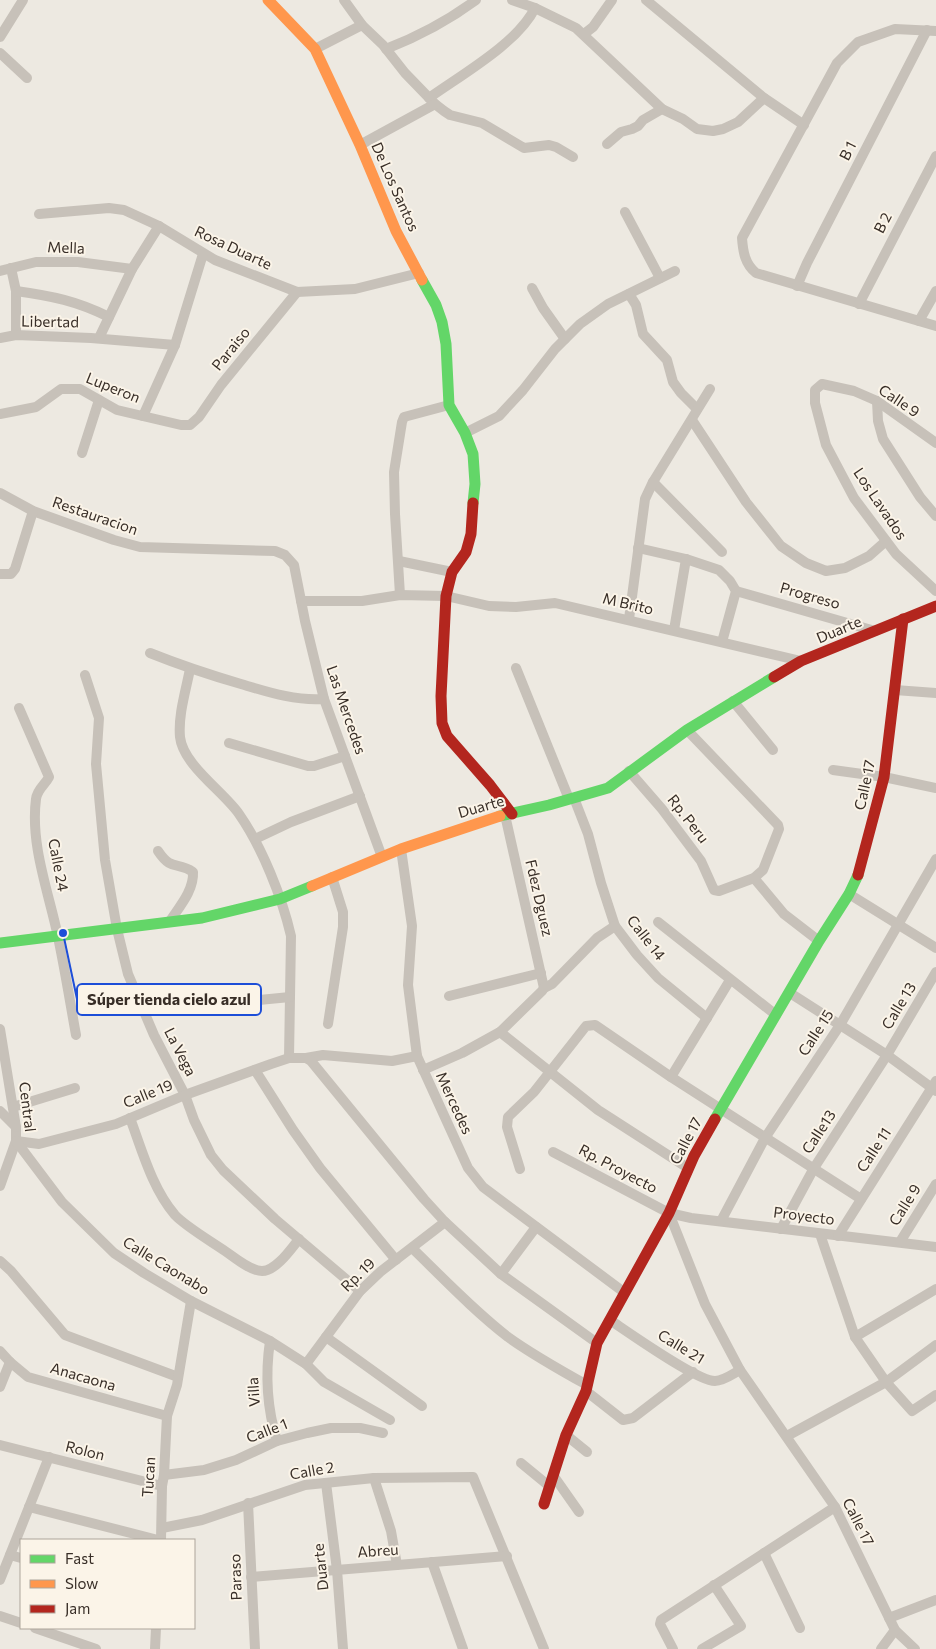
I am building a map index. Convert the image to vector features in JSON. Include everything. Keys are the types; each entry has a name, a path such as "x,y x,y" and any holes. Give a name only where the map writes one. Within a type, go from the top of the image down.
{"street":[{"path":"0,37 23,0"},
{"name":"De Los Santos","path":"268,0 315,49 360,145 396,231 436,304 442,322 446,352 449,405"},
{"path":"344,0 362,25 386,49 405,72 432,101 450,115 482,123 524,148 549,145 572,157"},
{"path":"386,49 460,12 476,0"},
{"path":"512,0 535,8 584,34 593,45 662,109 683,119 697,129 713,131 723,129 738,122 764,98"},
{"path":"584,34 592,27 612,0"},
{"path":"646,0 764,98 804,125"},
{"path":"360,145 432,101 511,38 525,23 535,8"},
{"path":"315,49 362,25"},
{"path":"932,31 895,29 858,42 838,63 742,238 743,253 751,269 756,273 936,326"},
{"name":"B 1","path":"797,286 932,31"},
{"path":"0,53 27,78"},
{"path":"607,144 621,132 632,130 643,120 662,109"},
{"name":"B 2","path":"859,304 936,156"},
{"name":"Rosa Duarte","path":"38,214 109,208 124,210 159,226 203,254 297,292"},
{"path":"625,212 660,278"},
{"path":"99,338 132,269 159,226"},
{"path":"143,416 175,345 203,254"},
{"name":"Mella","path":"0,271 36,262 78,262 132,269"},
{"path":"11,268 16,291 16,336"},
{"path":"465,433 499,416 580,324 608,304 675,270"},
{"path":"297,292 355,289 419,273"},
{"path":"532,288 542,308 565,339"},
{"path":"16,291 63,299 85,305 109,317"},
{"path":"919,321 936,291"},
{"name":"Paraiso","path":"190,425 297,292"},
{"path":"628,294 636,305 643,334 649,343 667,360 673,382 681,393 697,408"},
{"name":"Libertad","path":"0,338 16,336 99,338 175,345"},
{"name":"Calle 9","path":"815,390 822,384 854,392 877,402 936,443"},
{"name":"Luperon","path":"0,414 36,407 61,389 80,390 117,410 181,425 190,425"},
{"path":"629,619 645,499 653,482 710,389"},
{"name":"Los Lavados","path":"815,390 815,404 826,445 854,498 896,554 936,591"},
{"path":"82,453 99,400"},
{"path":"877,402 878,421 883,440 920,497 936,516"},
{"path":"400,595 394,472 402,422 404,417 449,405 465,433 473,454 475,484 471,534 466,552 452,572 446,596 441,696 442,724 448,736 490,785 508,815"},
{"path":"692,420 746,502 781,546 806,563 826,571 845,568 869,556 886,541"},
{"path":"653,482 722,552"},
{"name":"Restauracion","path":"0,493 33,511 114,540 140,547 275,551"},
{"path":"0,574 11,574 15,568 33,511"},
{"path":"638,548 686,559 719,570 730,581 736,591 722,642"},
{"name":"Las Mercedes","path":"275,551 284,555 294,565 324,700 382,856"},
{"path":"674,630 686,559"},
{"path":"399,561 452,572"},
{"name":"Progreso","path":"736,591 875,631"},
{"name":"M Brito","path":"301,601 362,601 400,595 446,596 489,606 516,607 555,602 801,661"},
{"name":"Duarte","path":"0,943 202,918 280,898 401,849 508,815 608,788 687,730 801,661 936,606"},
{"name":"Calle 17","path":"903,619 884,777 861,866 849,894 819,941 720,1109 688,1168 669,1213 704,1304 740,1370 835,1506 894,1630 915,1649"},
{"path":"150,653 190,669 271,693 307,700 324,700"},
{"name":"Calle 14","path":"516,668 588,834 601,883 616,926 637,955 658,978 707,1018"},
{"path":"190,669 181,718 180,737 183,750 204,777 238,812 255,839 287,918 290,936 289,1058"},
{"name":"La Vega","path":"85,675 98,718 96,764 105,860 117,929 128,974 154,1036 185,1095 194,1120 212,1155 223,1170 268,1213 360,1290"},
{"path":"895,690 936,693"},
{"path":"733,701 773,750"},
{"name":"Calle 24","path":"20,708 48,777 38,790 36,798 36,830 42,873 58,937 76,1035"},
{"path":"687,730 778,825 779,829 763,870 754,878 784,914 819,941"},
{"path":"229,743 308,766 314,766 345,756"},
{"path":"833,770 884,777 936,788"},
{"name":"Rp. Peru","path":"630,771 702,861 714,890 719,891 754,878"},
{"path":"255,839 291,822 360,796"},
{"name":"Fdez Dguez","path":"508,815 544,988"},
{"name":"Mercedes","path":"401,849 412,926 408,985 417,1056 471,1173 484,1187 625,1293"},
{"path":"158,852 169,864 189,869 193,872 190,888 170,921"},
{"name":"Calle 15","path":"721,1221 765,1138 840,1025 936,859"},
{"path":"328,1024 344,927 343,912 332,877"},
{"path":"849,894 936,948"},
{"path":"658,922 776,1015"},
{"path":"423,1070 462,1053 500,1032 544,988 552,984 597,938 616,926"},
{"name":"Calle 13","path":"887,1055 933,985 936,972"},
{"path":"449,996 541,973"},
{"path":"671,1077 730,980"},
{"path":"790,993 935,1087"},
{"path":"228,1002 290,997"},
{"path":"520,1169 506,1121 534,1092 548,1072 586,1026 590,1024 595,1025 671,1077 861,1199"},
{"name":"Central","path":"0,1029 16,1128 16,1141 0,1186"},
{"path":"500,1032 598,1110 688,1168"},
{"name":"Calle 19","path":"16,1141 39,1144 116,1124 185,1095 289,1058 323,1055 392,1061 417,1056"},
{"name":"Calle13","path":"781,1229 814,1168 887,1055"},
{"path":"306,1058 312,1061 424,1199 445,1222 501,1274 597,1343"},
{"path":"255,1070 320,1168 396,1260"},
{"name":"Calle 11","path":"838,1236 935,1087"},
{"path":"13,1107 75,1088"},
{"path":"0,1111 16,1128"},
{"path":"130,1118 147,1165 161,1194 176,1216 205,1237 247,1266 262,1271 272,1267 284,1258 299,1240"},
{"name":"Calle Caonabo","path":"16,1141 62,1202 114,1253 191,1301 270,1341 306,1364 324,1382 390,1420"},
{"name":"Rp. Proyecto","path":"553,1152 669,1213"},
{"name":"Calle 9","path":"900,1242 936,1184"},
{"path":"544,1504 566,1435 586,1388 597,1343 669,1213"},
{"name":"Proyecto","path":"669,1213 820,1234 936,1247"},
{"name":"Rp. 19","path":"306,1364 360,1290 445,1222"},
{"path":"501,1274 536,1227"},
{"path":"820,1234 855,1337 886,1382 910,1410 914,1410 936,1395"},
{"path":"412,1248 480,1314 508,1337 586,1388 623,1420 632,1418 693,1372"},
{"path":"0,1261 11,1271 65,1335 178,1377"},
{"path":"855,1337 936,1289"},
{"name":"Tucan","path":"160,1539 167,1416 178,1377 191,1301"},
{"name":"Calle 21","path":"610,1320 693,1372 716,1381 740,1370"},
{"path":"326,1337 422,1406"},
{"name":"Villa","path":"270,1341 266,1389 272,1426 277,1441"},
{"path":"787,1436 886,1382 936,1345"},
{"name":"Anacaona","path":"0,1351 28,1378 167,1416"},
{"path":"0,1387 10,1362"},
{"name":"Calle 1","path":"164,1474 204,1470 236,1460 277,1441 331,1428 360,1428 383,1434"},
{"path":"566,1435 587,1452"},
{"name":"Rolon","path":"0,1445 162,1486"},
{"path":"0,1580 49,1457"},
{"path":"521,1462 551,1480 579,1512"},
{"name":"Calle 2","path":"162,1528 202,1520 305,1485 374,1478 474,1477 507,1556"},
{"path":"374,1478 390,1530 396,1565"},
{"name":"Duarte","path":"326,1483 338,1570 343,1649"},
{"name":"Paraso","path":"248,1503 255,1649"},
{"path":"672,1649 660,1624 661,1620 835,1506"},
{"path":"29,1507 156,1539"},
{"path":"764,1552 800,1628"},
{"path":"10,1555 20,1558"},
{"path":"507,1556 544,1649"},
{"name":"Abreu","path":"251,1576 507,1556"},
{"path":"432,1562 463,1649"},
{"path":"702,1649 742,1626 714,1585"},
{"path":"889,1618 936,1600"},
{"path":"0,1616 20,1623"},
{"path":"38,1629 96,1649"},
{"path":"155,1649 156,1629"},
{"path":"881,1649 894,1630"}],"traffic: fast":[{"path":"422,280 436,305 442,322 446,344 449,405 465,433 473,454 475,484 473,503"},
{"path":"500,816 549,805 608,788 687,730 774,677"},
{"path":"715,1119 819,941 849,894 858,875"},
{"path":"0,943 202,918 280,899 312,886"}],"traffic: slow":[{"path":"268,0 315,49 360,145 396,231 422,280"},
{"path":"312,886 401,849 500,816"}],"traffic: jam":[{"path":"473,503 471,534 466,552 452,572 446,596 441,696 442,723 447,736 490,785 512,814"},
{"path":"774,677 801,661 936,606"},
{"path":"858,875 884,777 903,619"},
{"path":"544,1504 566,1435 586,1391 597,1343 669,1213 694,1156 715,1119"}],"place":[{"name":"Súper tienda cielo azul","path":"63,933"}]}
